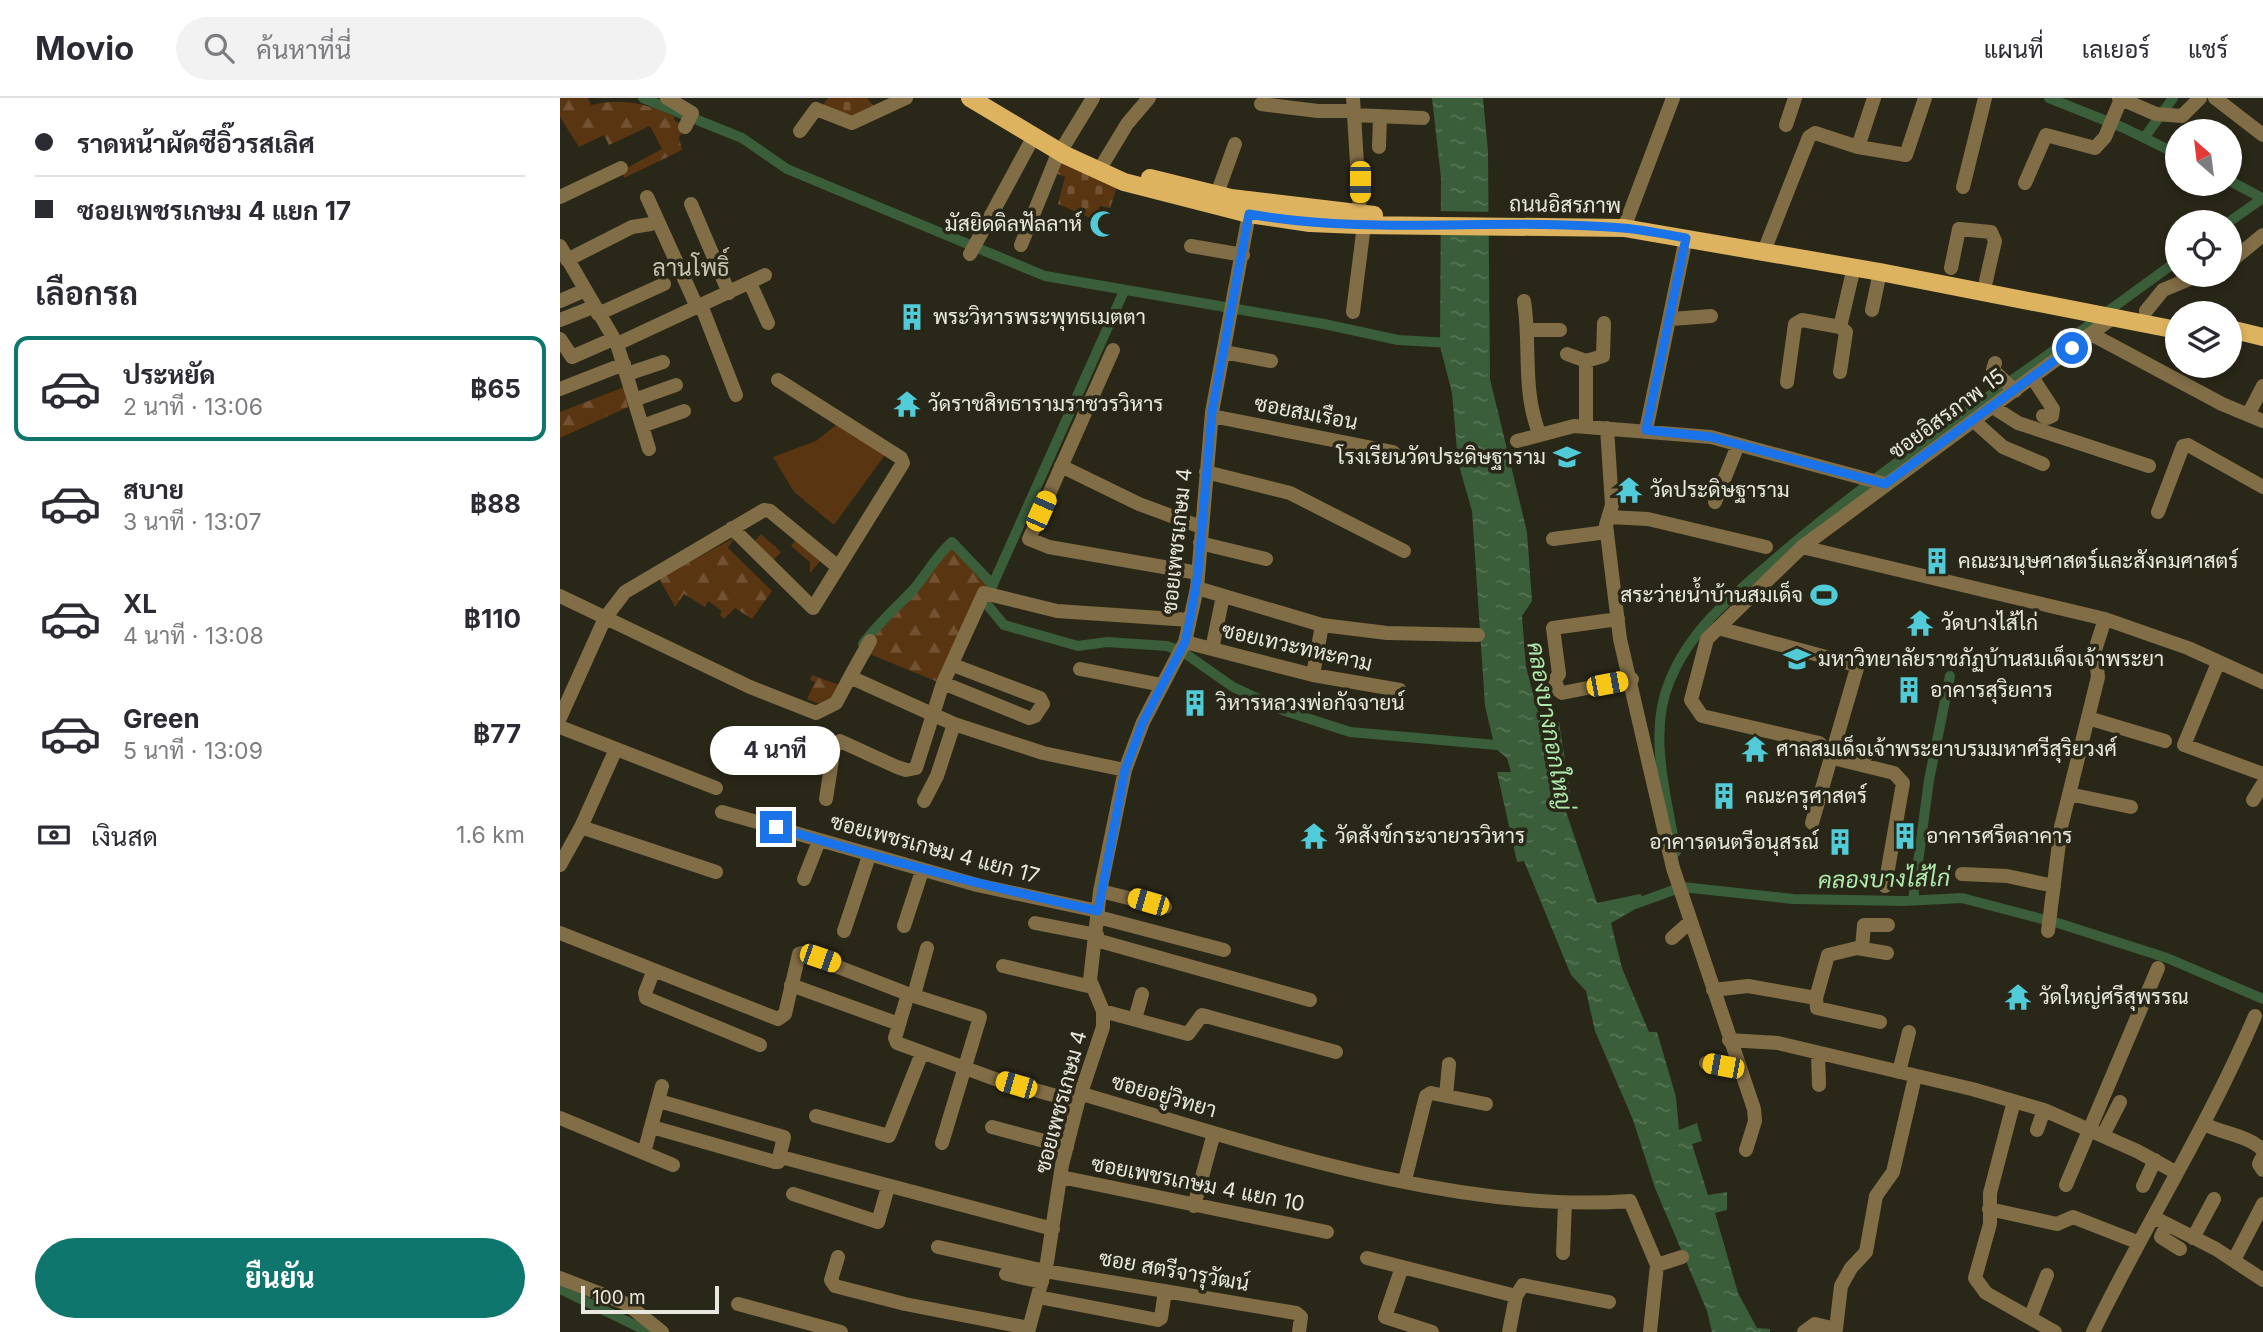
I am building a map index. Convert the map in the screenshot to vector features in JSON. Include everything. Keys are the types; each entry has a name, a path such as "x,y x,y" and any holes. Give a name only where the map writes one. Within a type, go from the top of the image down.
{"main road":[{"name":"ถนนอิสรภาพ","path":"970,98 1034,136 1124,182 1251,207 1310,223 1367,220 1625,223 1686,238 1766,245 1854,267 2108,311 2165,327"},
{"path":"989,98 1062,148 1129,173 1217,194 1251,207"},
{"path":"1625,223 1986,281 2108,311 2146,311 2165,315"},
{"path":"2242,332 2263,337"},
{"path":"2242,344 2263,348"}],"street":[{"path":"667,98 689,118"},
{"path":"800,131 816,109 852,123 906,98"},
{"path":"1021,245 1062,148 1093,98"},
{"path":"1104,162 1127,124 1149,98"},
{"path":"1625,223 1673,98"},
{"path":"1786,125 1795,98"},
{"path":"1858,147 1874,98"},
{"path":"1766,245 1809,137 1815,133 1858,147 1906,155 1926,98"},
{"path":"1963,187 1985,98"},
{"path":"2025,183 2046,135 2095,148 2113,120 2120,98 2163,115 2185,115 2200,98"},
{"path":"2215,98 2263,135"},
{"path":"1261,104 1318,111 1354,108 1380,117 1423,118"},
{"path":"1353,312 1367,220 1354,108"},
{"path":"1379,147 1380,117"},
{"path":"973,247 1034,136"},
{"path":"1217,194 1235,144"},
{"path":"560,197 621,168"},
{"path":"647,197 699,306 736,396"},
{"path":"691,204 729,293"},
{"name":"ซอยเพชรเกษม 4","path":"1029,1330 1044,1276 1067,1147 1103,1027 1103,1011 1092,987 1098,914 1100,891 1125,770 1180,650 1190,620 1197,581 1212,416 1251,207"},
{"path":"567,260 629,229 651,224"},
{"path":"1951,268 1959,229 1991,232 1995,241 1986,281"},
{"path":"2242,252 2263,235"},
{"path":"1646,430 1686,238"},
{"path":"560,246 583,291 615,342 626,369 649,449"},
{"path":"1191,246 1243,255"},
{"path":"1840,327 1854,267"},
{"path":"1872,310 1880,272"},
{"path":"560,339 572,357 615,342 765,275"},
{"path":"750,283 768,323"},
{"path":"560,320 596,310 664,284"},
{"path":"2146,311 2163,290 2170,287"},
{"path":"560,301 583,291"},
{"path":"1524,301 1527,330 1526,384 1539,433"},
{"name":"ซอยอิสรภาพ 15","path":"1831,751 1819,743 1702,716 1696,711 1691,700 1698,664 1707,639 1802,547 1877,481 1974,421 1993,407 2010,386 2032,377 2091,334 2108,311"},
{"path":"1671,319 1711,316"},
{"path":"1787,382 1798,321 1840,327 1846,332 1840,372"},
{"path":"1567,354 1586,361 1603,356 1604,323"},
{"path":"1527,330 1560,330"},
{"path":"2091,334 2263,421"},
{"path":"1113,350 1061,466 1139,504 1201,527"},
{"path":"1224,352 1271,361"},
{"path":"1586,361 1586,426"},
{"path":"560,389 626,369 663,362"},
{"path":"1995,363 1992,368 2010,386"},
{"path":"2032,377 2053,410 2052,416 2043,416"},
{"path":"732,528 813,608 902,461 778,380"},
{"path":"634,400 676,385"},
{"path":"2248,415 2263,386"},
{"path":"1993,407 2018,423 2149,466"},
{"path":"642,426 684,411"},
{"name":"ซอยสมเรือน","path":"1212,416 1393,452"},
{"path":"1974,421 2003,447 2043,464"},
{"path":"1517,441 1539,433 1586,426 1711,437 1877,481"},
{"path":"1607,428 1612,505 1608,525 1618,619 1661,821 1679,888 1754,1109 1755,1121 1746,1150"},
{"path":"2158,512 2183,446 2188,444 2263,487"},
{"path":"1715,502 1738,445"},
{"name":"ซอยเทวะทหะคาม","path":"1061,466 1030,534 1031,542 1197,581 1223,596 1322,625 1387,633 1478,635"},
{"path":"1206,472 1290,493 1404,551"},
{"path":"560,718 608,614 633,585 732,528 767,509 838,567"},
{"path":"1553,539 1608,525 1648,519 1766,547"},
{"path":"1200,544 1266,559"},
{"path":"1802,547 2105,619 2188,648 2263,682"},
{"path":"825,799 837,743 840,741 897,767 913,770 943,683 979,601 988,594 1057,611 1190,620"},
{"path":"560,596 608,614 750,687 816,713 836,703 870,641"},
{"path":"1212,649 1223,596"},
{"path":"1618,619 1555,627 1551,632 1559,674 1555,680 1562,693 1632,680"},
{"path":"2048,924 2061,827 2098,677 2095,650 2105,619"},
{"path":"1312,675 1322,625"},
{"path":"1718,628 1855,665 1854,682 1838,741 1831,751 1812,823"},
{"name":"ซอยเทวะทหะคาม","path":"1180,650 1212,649 1312,675 1400,690"},
{"path":"2218,663 2184,745 2263,774"},
{"path":"943,683 1029,718 1035,716 1043,704 1040,698 953,665"},
{"path":"1080,668 1162,685"},
{"path":"850,677 954,724 1044,753 1125,770"},
{"path":"2088,718 2165,741"},
{"path":"924,802 937,776 954,724"},
{"path":"560,727 716,788"},
{"path":"560,864 581,827 617,753 616,749"},
{"path":"1831,751 1866,756"},
{"path":"1831,751 1837,759 1894,773 1901,778 1903,783 1885,886"},
{"path":"2253,800 2263,784"},
{"path":"2069,794 2131,807"},
{"name":"ซอยเพชรเกษม 4 แยก 17","path":"722,812 869,856 1098,914 1224,950"},
{"path":"581,827 716,872"},
{"path":"804,879 819,841"},
{"path":"844,931 869,856"},
{"path":"904,926 922,870"},
{"path":"1962,874 2011,877 2054,886"},
{"path":"1100,891 1165,907"},
{"path":"1672,938 1690,922"},
{"path":"1034,923 1097,938 1310,1000"},
{"path":"1862,948 1864,925 1888,925"},
{"path":"560,933 653,972 778,1018 785,1014 799,954 802,953 911,995 979,1017 942,1143"},
{"path":"791,985 899,1024 928,948"},
{"path":"1880,1022 1817,1008 1816,998 1827,956 1862,948 1886,953"},
{"path":"1003,966 1092,987"},
{"path":"2096,1132 2158,968"},
{"path":"653,972 645,993 646,998 761,1045"},
{"path":"1713,990 1748,986 1816,998"},
{"path":"1135,1019 1142,993"},
{"path":"1103,1011 1188,1034 1202,1015 1336,1052"},
{"path":"2180,1249 2161,1237 2161,1221 2177,1173 2204,1124 2255,1016"},
{"name":"ซอยอยู่วิทยา","path":"899,1024 895,1038 897,1043 964,1069 1405,1180 1497,1198 1565,1203 1632,1202 1657,1265"},
{"path":"1899,1072 1909,1032"},
{"path":"1729,1040 1778,1043 2014,1101 2044,1110 2096,1132 2177,1173"},
{"path":"816,1116 889,1136 922,1053"},
{"path":"1818,1054 1819,1085"},
{"path":"1706,1063 1740,1069"},
{"path":"1446,1096 1449,1064"},
{"path":"1804,1332 1815,1324 1836,1329 1841,1286 1851,1268 1866,1252 1876,1196 1893,1172 1914,1077"},
{"path":"644,1153 663,1086"},
{"path":"1405,1180 1424,1100 1431,1093 1486,1104"},
{"path":"652,1127 775,1162 781,1157 784,1137 659,1101"},
{"path":"2014,1101 1990,1193 1990,1224 1975,1278 1986,1293 2055,1332"},
{"path":"2066,1185 2096,1132 2119,1102"},
{"path":"2037,1130 2044,1110"},
{"path":"560,1118 673,1165"},
{"path":"2204,1124 2227,1135 2245,1138 2263,1150"},
{"path":"992,1127 1067,1147"},
{"path":"1194,1206 1214,1133"},
{"path":"2263,1156 2259,1164 2263,1170"},
{"path":"781,1157 1053,1229"},
{"path":"2143,1186 2155,1160"},
{"name":"ซอยเพชรเกษม 4 แยก 10","path":"1060,1178 1327,1232"},
{"path":"793,1194 878,1222 888,1187"},
{"path":"2193,1238 2214,1199"},
{"path":"1563,1253 1565,1203"},
{"path":"1989,1209 2057,1224 2073,1217 2137,1242"},
{"path":"2234,1260 2262,1209"},
{"path":"2161,1221 2234,1260 2263,1280"},
{"path":"2093,1332 2137,1242 2161,1221"},
{"path":"938,1247 1044,1276"},
{"path":"838,1257 831,1280 835,1286 1029,1330"},
{"path":"1650,1332 1657,1265 1682,1257"},
{"path":"1367,1258 1516,1296"},
{"path":"1402,1267 1385,1317 1432,1332"},
{"path":"1006,1275 1044,1276"},
{"path":"2030,1318 2047,1275"},
{"name":"ซอย สตรีจารุวัฒน์","path":"1044,1276 1166,1291 1296,1313 1301,1317 1298,1332"},
{"path":"560,1278 627,1304 662,1332"},
{"path":"1509,1332 1519,1287 1529,1285 1609,1302"},
{"path":"1038,1297 1158,1320 1161,1318 1166,1291"},
{"path":"738,1304 841,1332"}],"green space":[{"path":"560,98 588,98 591,105 634,103 664,112 675,117 674,120 685,127 679,138 682,150 624,178 623,170 662,149 650,126 609,145 604,135 579,147 560,117"},
{"path":"828,98 867,98 876,109 860,119 822,106"},
{"path":"1061,161 1118,184 1110,208 1100,206 1095,220 1058,204 1065,177 1055,173"},
{"path":"624,387 628,407 560,438 560,412"},
{"path":"836,425 885,455 834,525 794,492 773,457 816,441"},
{"path":"761,534 781,552 769,565 751,545"},
{"path":"798,537 824,557 810,573 810,562 791,546"},
{"path":"734,538 728,548 772,591 752,619 735,608 724,619 720,615 722,611 708,601 705,607 684,594 675,607 659,578"},
{"path":"951,545 990,587 938,682 867,653 872,637"},
{"path":"812,675 839,685 837,695 822,705 807,699 815,682 810,680"}],"water":[{"name":"คลองบางกอกใหญ่","path":"1432,98 1483,98 1488,151 1490,379 1527,532 1532,601 1522,616 1526,667 1541,723 1559,722 1571,799 1563,803 1597,903 1640,894 1648,902 1611,923 1622,968 1649,1032 1657,1032 1676,1097 1679,1130 1697,1123 1702,1141 1692,1144 1708,1195 1727,1192 1727,1210 1715,1213 1738,1293 1757,1328 1770,1329 1770,1332 1712,1332 1707,1311 1655,1188 1633,1120 1595,1031 1586,991 1571,975 1524,861 1517,862 1497,772 1511,772 1507,758 1495,748 1485,706 1472,511 1458,462 1452,393 1440,346 1441,178"}],"pier":[{"path":"1438,211 1491,212 1491,235 1438,235"}],"waterway":[{"path":"643,98 742,138 787,169 1045,276 1324,324 1398,340 1451,343"},
{"path":"2049,98 2124,128 2165,148"},
{"path":"2144,138 2173,98"},
{"path":"2242,187 2262,198"},
{"path":"2242,213 2263,198"},
{"path":"1676,852 1661,766 1660,722 1663,700 1670,680 1679,661 1703,626 1749,582 1858,492 2165,270"},
{"path":"1124,291 985,602 1004,625 1078,646 1107,642 1167,646 1183,652 1233,687 1285,711 1350,732 1508,746"},
{"path":"863,644 913,590 952,542 993,585"},
{"path":"1913,900 1929,780 1950,676"},
{"name":"คลองบางไส้ไก่","path":"1635,904 1682,887 1793,899 1904,901 1962,898 2061,924 2167,958 2263,999"},
{"path":"560,1289 649,1332"}],"place":[{"name":"มัสยิดดิลฟัลลาห์","path":"1103,224"},
{"name":"พระวิหารพระพุทธเมตตา","path":"912,317"},
{"name":"วัดราชสิทธารามราชวรวิหาร","path":"907,404"},
{"name":"โรงเรียนวัดประดิษฐาราม","path":"1567,457"},
{"name":"วัดประดิษฐาราม","path":"1629,490"},
{"name":"คณะมนุษศาสตร์และสังคมศาสตร์","path":"1937,561"},
{"name":"สระว่ายน้ำบ้านสมเด็จ","path":"1824,595"},
{"name":"วัดบางไส้ไก่","path":"1920,623"},
{"name":"มหาวิทยาลัยราชภัฏบ้านสมเด็จเจ้าพระยา","path":"1797,659"},
{"name":"อาคารสุริยคาร","path":"1909,690"},
{"name":"วิหารหลวงพ่อกัจจายน์","path":"1195,703"},
{"name":"ศาลสมเด็จเจ้าพระยาบรมมหาศรีสุริยวงศ์","path":"1755,749"},
{"name":"คณะครุศาสตร์","path":"1724,796"},
{"name":"วัดสังข์กระจายวรวิหาร","path":"1314,836"},
{"name":"อาคารศรีตลาคาร","path":"1905,836"},
{"name":"อาคารดนตรีอนุสรณ์","path":"1840,842"},
{"name":"วัดใหญ่ศรีสุพรรณ","path":"2018,997"}],"district":[{"name":"ลานโพธิ์","path":"691,268"}],"route":[{"path":"776,827 980,886 1098,911 1125,770 1143,722 1185,642 1197,588 1212,412 1235,301 1249,214 1310,223 1358,225 1624,228 1686,238 1646,430 1711,437 1885,484 2072,348"}]}
